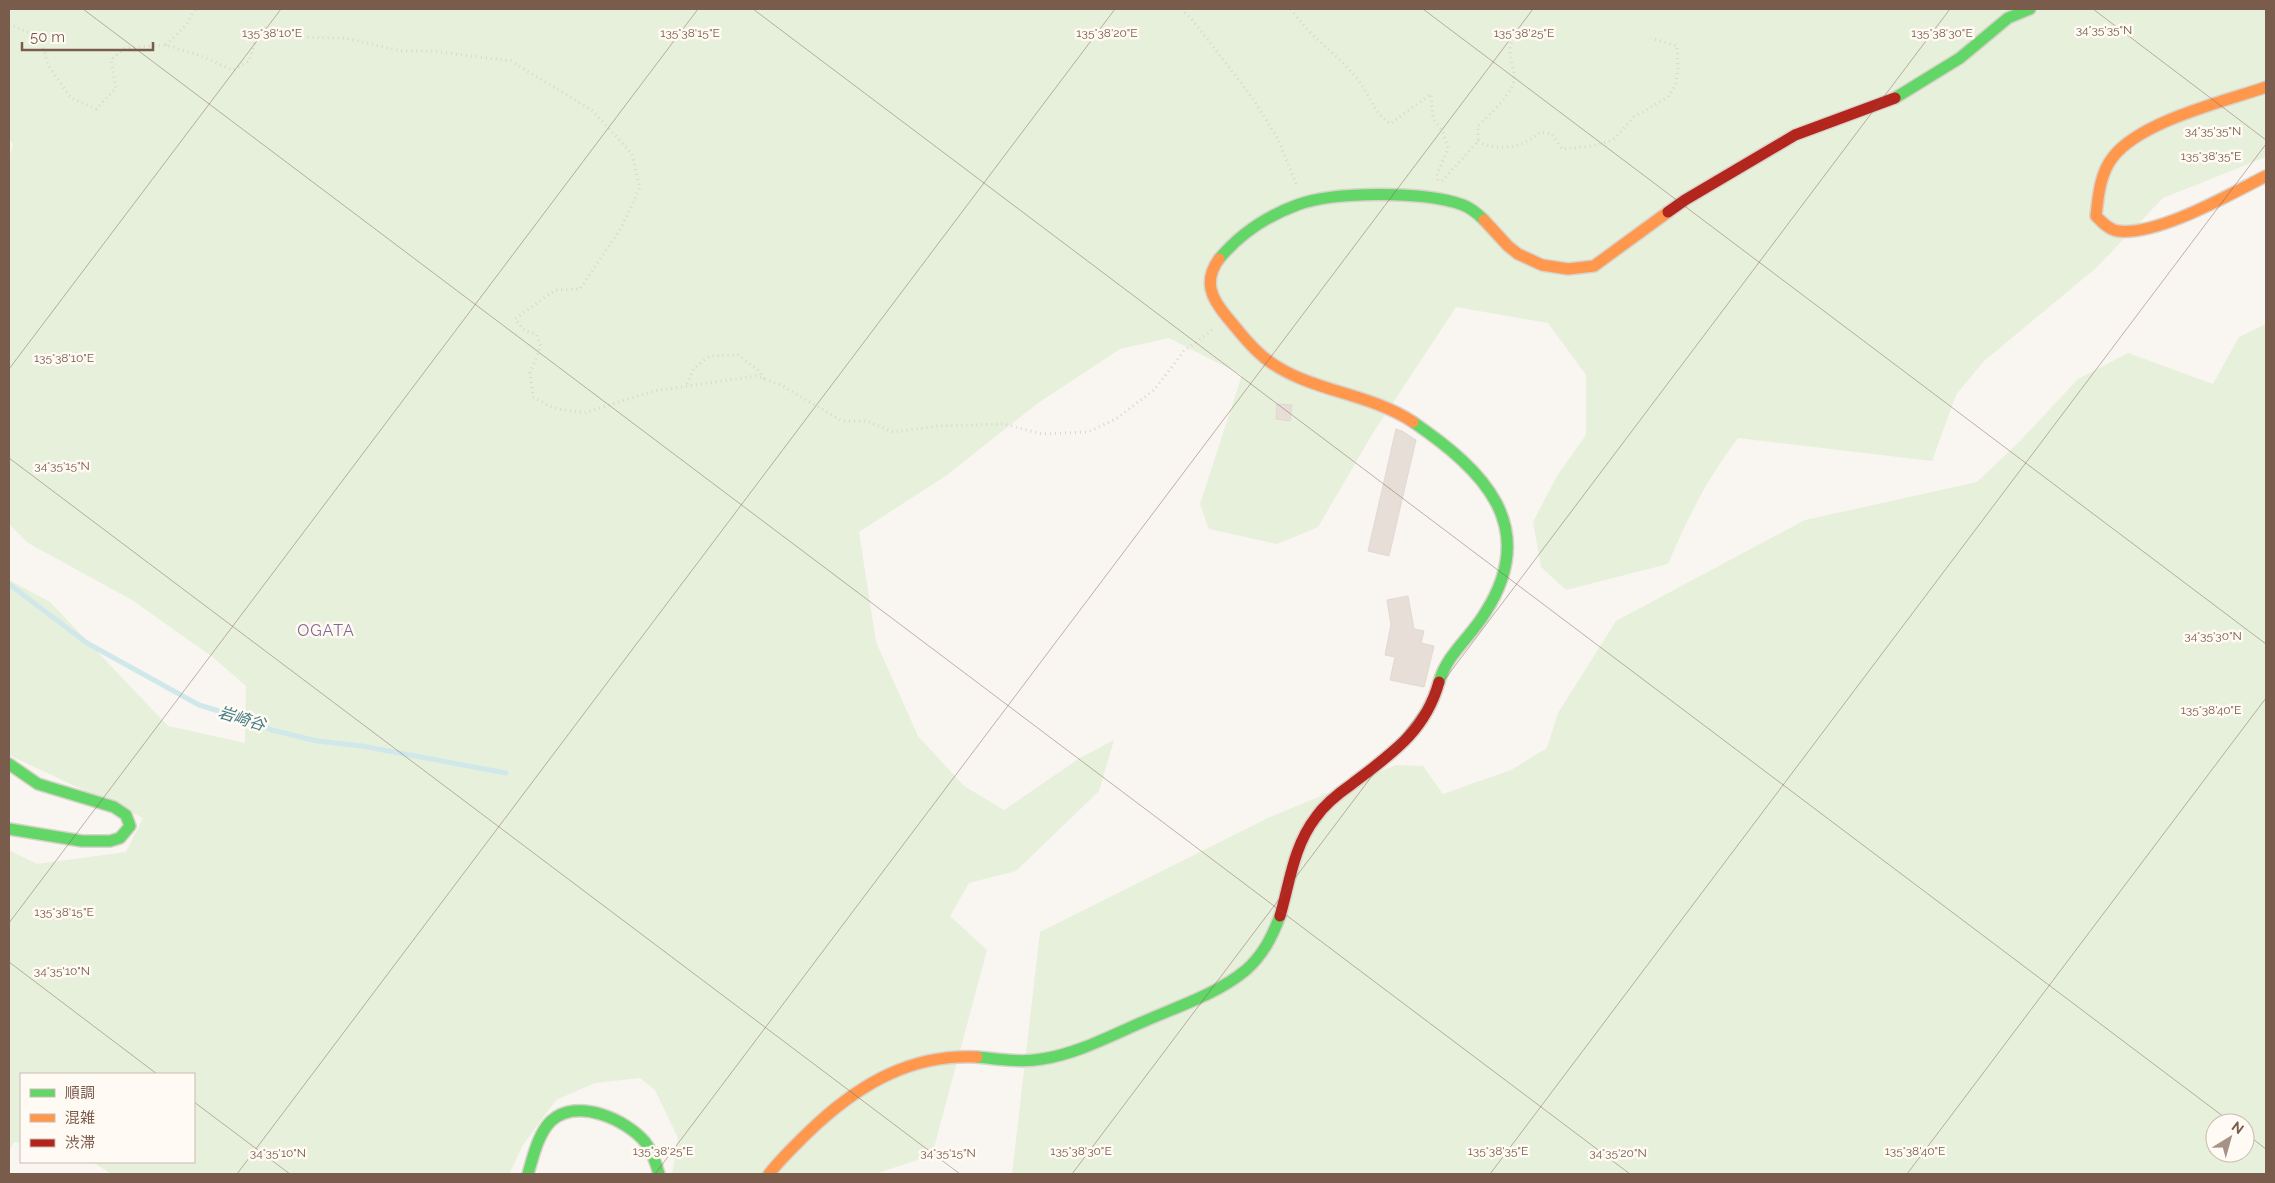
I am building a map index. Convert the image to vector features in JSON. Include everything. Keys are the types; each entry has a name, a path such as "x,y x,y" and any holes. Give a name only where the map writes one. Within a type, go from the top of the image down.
{"street":[{"path":"768,1174 792,1147 854,1092 881,1075 900,1066 943,1057 1038,1060 1092,1046 1178,1007 1239,976 1254,964 1274,937 1280,921 1293,860 1302,833 1336,795 1398,748 1413,734 1429,712 1445,664 1476,626 1490,604 1506,567 1506,532 1502,512 1479,474 1458,455 1406,417 1387,407 1286,371 1268,362 1212,298 1208,286 1210,274 1230,247 1259,225 1304,202 1329,197 1416,198 1457,203 1470,208 1487,222 1501,240 1523,257 1540,265 1563,270 1594,266 1686,200 1795,134 1891,100 1930,79 1960,58 2008,18 2030,9"},
{"path":"2266,87 2167,123 2130,140 2113,157 2101,180 2096,216 2108,227 2118,231 2139,230 2188,213 2266,176"},
{"path":"9,764 38,784 114,807 126,815 130,826 126,834 119,839 100,842 9,828"},
{"path":"528,1174 532,1159 543,1134 556,1117 583,1110 609,1116 632,1129 645,1141 659,1174"}],"path":[{"path":"166,45 187,24 195,9"},
{"path":"1180,9 1191,18 1251,96 1278,139 1304,202"},
{"path":"1291,9 1300,22 1359,81 1376,113 1390,124 1431,94 1433,118 1443,132 1448,148 1438,174 1439,186 1478,141 1478,126 1496,108 1510,89 1514,79 1509,46 1514,35"},
{"path":"9,24 41,38 48,66 71,98 96,109 116,88 112,60 125,48 166,45 199,55 233,70 248,61 258,34 266,27 292,37 345,38 402,51 432,51 512,61 593,111 632,154 640,188 621,228 580,289 555,290 515,319 525,331 536,334 541,346 530,372 533,397 553,408 584,414 654,391 756,376 781,385 842,421 866,421 892,432 938,426 1004,424 1042,434 1088,432 1116,419 1154,390 1184,351 1228,318"},
{"path":"1478,141 1489,147 1505,147 1533,139 1540,132 1552,134 1562,149 1573,150 1613,140 1634,117 1668,97 1675,86 1678,70 1677,46 1651,38"},
{"path":"687,385 694,368 710,356 738,355 758,370 764,379"}],"green space":[{"path":"9,9 2266,9 2266,157 2163,198 2096,268 1983,362 1956,395 1932,461 1738,438 1717,468 1699,499 1668,564 1566,590 1541,567 1533,522 1557,476 1586,435 1586,375 1548,323 1456,307 1373,433 1318,527 1277,544 1209,529 1200,504 1242,375 1169,338 1120,349 1038,403 947,475 859,532 876,642 918,736 964,786 1004,810 1080,758 1114,740 1099,791 1016,871 969,883 950,916 987,950 932,1155 875,1174 672,1174 678,1138 655,1090 640,1078 595,1083 556,1100 523,1145 509,1174 111,1174 94,1163 195,1163 195,1073 20,1073 20,1143 14,1142 9,1151 9,850 37,864 126,852 143,818 9,755 9,580 50,602 168,726 245,743 246,686 214,658 132,600 28,543 9,524 9,159 13,144 9,139"},
{"path":"2266,324 2266,1174 1012,1174 1040,932 1270,817 1396,765 1423,766 1443,794 1511,770 1547,748 1558,713 1616,621 1805,520 1977,482 2021,440 2078,379 2128,353 2213,384 2239,337"}],"building":[{"path":"1277,404 1292,405 1290,421 1276,419"},
{"path":"1396,429 1416,440 1389,556 1368,551"},
{"path":"1408,596 1414,629 1424,631 1421,643 1434,646 1424,687 1390,680 1395,657 1385,655 1391,625 1387,600"}],"waterway":[{"name":"岩崎谷","path":"9,584 87,643 199,705 239,717 272,730 317,741 362,746 506,773"}],"traffic: fast":[{"path":"1895,98 1960,58 2008,18 2030,9"},
{"path":"1219,259 1235,242 1254,227 1286,209 1313,200 1333,197 1404,195 1446,200 1469,208 1484,220"},
{"path":"1413,422 1462,460 1481,481 1496,503 1505,527 1507,553 1501,582 1485,613 1447,663 1439,682"},
{"path":"9,764 38,784 114,807 126,815 130,826 120,838 110,841 82,841 9,829"},
{"path":"977,1057 1026,1061 1055,1057 1094,1043 1197,999 1223,986 1246,970 1266,945 1280,916"},
{"path":"528,1174 536,1146 546,1126 562,1114 574,1111 601,1114 614,1119 637,1134 650,1149 659,1174"}],"traffic: slow":[{"path":"2266,87 2184,114 2162,123 2126,144 2113,157 2105,170 2100,185 2096,216 2103,223 2118,231 2134,231 2153,227 2173,221 2214,203 2266,176"},
{"path":"1484,220 1518,254 1542,265 1568,269 1594,266 1668,212"},
{"path":"1219,259 1211,275 1210,282 1213,296 1227,317 1260,354 1283,370 1301,379 1377,404 1413,422"},
{"path":"769,1174 786,1154 817,1124 852,1095 871,1084 890,1074 931,1060 977,1057"}],"traffic: jam":[{"path":"1668,212 1795,135 1895,98"},
{"path":"1280,916 1293,865 1308,828 1332,799 1405,741 1425,715 1433,700 1439,682"}],"district":[{"name":"OGATA","path":"326,630"}]}
